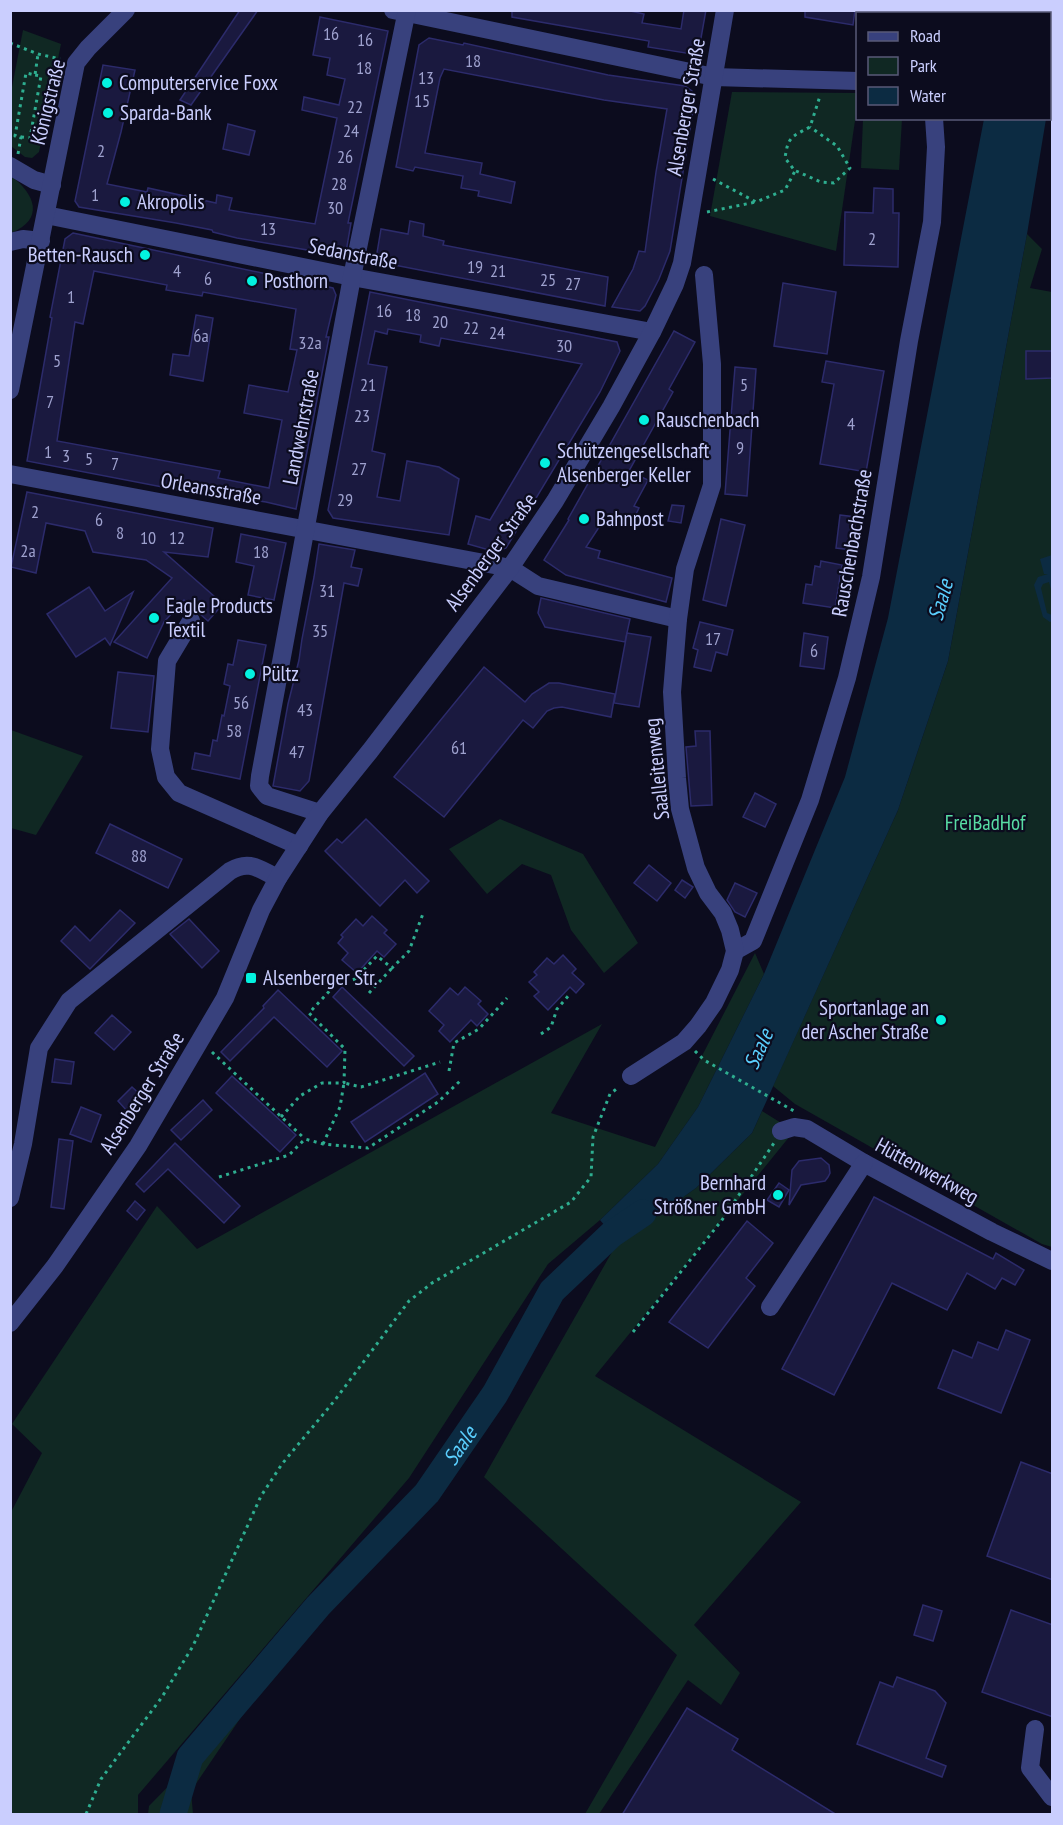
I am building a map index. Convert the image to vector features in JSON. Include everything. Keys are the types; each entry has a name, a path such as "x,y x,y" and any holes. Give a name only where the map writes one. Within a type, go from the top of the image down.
{"street":[{"name":"Königstraße","path":"11,387 15,350 37,261 75,63 126,10"},
{"name":"Alsenberger Straße","path":"12,1315 55,1266 138,1146 225,998 261,910 278,878 320,813 510,568 555,501 652,332 675,284 682,263 725,10"},
{"path":"402,11 714,77 856,81"},
{"name":"Landwehrstraße","path":"320,813 267,796 259,786 260,776 304,528 402,11"},
{"name":"Rauschenbachstraße","path":"735,951 753,941 810,800 847,678 871,577 909,341 932,222 936,147 934,120"},
{"path":"14,163 34,180 52,185"},
{"name":"Sedanstraße","path":"46,215 352,277 652,332"},
{"path":"10,242 23,239 41,241"},
{"name":"Saalleitenweg","path":"704,275 712,364 712,484 685,569 672,692 676,778 680,809 696,868 708,892 723,913 735,951"},
{"name":"Orleansstraße","path":"10,474 510,568"},
{"path":"510,568 538,586 678,619"},
{"path":"191,621 167,661 160,749 166,777 179,793 299,846"},
{"path":"10,1198 23,1144 39,1048 69,1002 239,865 250,865 278,878"},
{"path":"631,1076 684,1042 698,1026 714,1003 726,979 735,951"},
{"name":"Hüttenwerkweg","path":"781,1131 794,1126 807,1128 864,1163 992,1232 1053,1261"},
{"path":"770,1307 864,1163"},
{"path":"1035,1729 1030,1768 1053,1797"}],"path":[{"path":"10,43 39,54 75,63"},
{"path":"35,75 39,54"},
{"path":"26,73 35,75 41,76 30,138 15,136 26,73"},
{"path":"810,128 837,146 849,168 834,183 821,182 795,171 785,158 787,142 794,135 810,128 825,80"},
{"path":"14,163 21,137"},
{"path":"698,171 756,202"},
{"path":"691,216 756,202 785,190 795,171"},
{"path":"369,993 410,951 424,911"},
{"path":"323,1144 340,1107 344,1083 345,1049 309,1013 334,986 355,979 377,956 392,968"},
{"path":"541,1034 550,1027 557,1009 569,995"},
{"path":"449,1071 454,1043 479,1029 507,998"},
{"path":"201,1041 306,1139 323,1144 368,1148 438,1102 460,1081"},
{"path":"705,1060 778,1103"},
{"path":"281,1117 300,1096 322,1083 344,1083 362,1087 440,1062"},
{"path":"86,1815 101,1779 162,1697 193,1646 261,1496 282,1464 335,1400 410,1300 432,1283 571,1202 591,1177 593,1137 610,1094 631,1076"},
{"path":"633,1332 722,1220 781,1131"},
{"path":"219,1177 289,1155 306,1139"}],"green space":[{"path":"23,30 61,44 39,152 32,158 25,157 11,146 11,92"},
{"path":"732,92 856,93 856,114 836,251 710,216"},
{"path":"863,120 902,120 899,170 861,168"},
{"path":"11,176 26,191 33,206 29,221 11,233"},
{"name":"FreiBadHof","path":"1027,234 1042,249 1030,288 1052,292 1052,1247 1042,1244 795,1104 773,1086 898,810 948,661"},
{"path":"11,730 83,756 36,835 11,828"},
{"path":"500,819 583,854 638,943 604,973 571,930 551,875 522,864 487,894 449,849"},
{"path":"755,953 764,974 698,1107 658,1164 600,1220 548,1264 409,1478 138,1795 138,1814 11,1814 10,1514 42,1453 12,1424 157,1206 197,1249 602,1024 551,1113 655,1147"},
{"path":"762,1111 794,1131 595,1376 801,1502 694,1625 740,1673 721,1705 688,1680 599,1814 585,1814 677,1655 484,1477 616,1245 696,1188 752,1133"},
{"path":"252,1701 191,1791 193,1814 148,1814 149,1806"}],"water":[{"path":"1052,11 1051,89 1051,12 1004,12"},
{"path":"984,120 1046,120 948,661 898,810 752,1133 696,1188 616,1245 612,1234 600,1220 658,1164 698,1107 764,974 845,777 888,618"},
{"path":"1052,555 1052,593 1049,582 1043,584 1041,588 1047,613 1052,615 1050,622 1043,617 1034,585 1038,577 1048,574 1044,574 1040,559"}],"building":[{"path":"240,10 258,10 191,105 180,100"},
{"path":"512,10 626,10 644,14 642,23 681,29 684,10 706,10 698,55 648,47 649,41 512,17"},
{"path":"805,10 855,10 853,25 805,17"},
{"path":"320,17 388,31 348,223 351,223 346,252 338,257 237,238 176,223 79,207 75,201 103,65 135,70 107,184 147,192 148,188 216,203 217,195 232,198 229,210 315,224 337,118 302,110 304,97 339,105 345,79 327,75 330,58 313,55"},
{"path":"429,38 463,45 464,43 608,75 685,86 692,91 695,99 670,251 659,279 640,311 612,307 633,269 639,251 645,252 667,109 604,100 444,69 440,78 425,153 482,163 480,174 515,182 511,203 478,196 479,191 461,188 463,176 415,167 413,171 396,167 419,45"},
{"path":"228,124 255,131 249,155 223,149"},
{"path":"874,188 893,189 893,213 899,213 898,267 844,265 845,212 873,213"},
{"path":"410,221 424,224 423,236 444,241 443,245 608,277 605,306 384,263 376,259 381,229 408,234"},
{"path":"73,233 333,288 336,295 326,337 329,337 296,509 266,502 178,490 27,461 65,239","holes":["94,271 167,285 166,290 202,296 203,292 296,309 290,349 297,350 288,392 249,385 244,413 282,420 269,488 218,478 220,471 57,441 75,322 83,324"]},
{"path":"783,283 836,292 827,354 774,346"},
{"path":"370,292 617,342 620,351 600,392 506,548 496,552 468,544 476,516 490,520 582,364 441,338 439,346 420,342 421,335 388,329 387,334 375,331 368,364 387,367 372,451 385,454 377,497 400,501 407,461 439,467 459,479 449,535 333,518 328,510"},
{"path":"196,315 213,318 203,381 170,375 173,354 189,356"},
{"path":"674,331 695,342 669,389 673,392 629,471 648,480 634,506 639,508 630,527 607,515 586,547 600,551 598,558 672,578 666,602 566,575 544,560 569,520"},
{"path":"1026,351 1053,351 1053,378 1026,379"},
{"path":"826,361 884,371 866,472 820,464 834,384 822,382"},
{"path":"735,367 756,369 747,496 725,494"},
{"path":"27,492 213,528 208,557 164,552 223,604 208,621 184,600 164,622 147,658 114,642 172,578 146,560 93,552 85,531 46,523 36,573 11,567"},
{"path":"672,505 684,506 681,523 668,521"},
{"path":"840,515 856,517 852,550 836,548"},
{"path":"721,519 745,525 726,606 703,600"},
{"path":"241,534 286,543 274,600 248,595 254,566 236,562"},
{"path":"319,544 355,550 351,567 362,569 358,586 344,583 309,781 300,791 273,786 288,704 299,660"},
{"path":"821,561 842,565 835,608 803,603 806,584 812,585 815,566 820,567"},
{"path":"89,587 105,611 133,592 110,645 105,638 76,657 47,614"},
{"path":"541,598 630,619 625,642 545,627 538,613"},
{"path":"700,622 733,630 727,655 716,652 711,671 694,667 698,650 693,648"},
{"path":"627,633 651,637 639,707 614,703"},
{"path":"804,633 828,637 824,669 800,666"},
{"path":"238,640 266,645 240,779 192,769 195,753 210,756 213,740 217,741 230,686 224,684 228,664 233,665"},
{"path":"484,667 525,702 532,694 549,683 615,694 611,717 562,707 547,711 533,728 523,720 444,817 394,777"},
{"path":"118,672 154,676 148,732 111,728"},
{"path":"695,731 710,731 712,805 691,806 686,747 696,746"},
{"path":"755,793 776,804 765,827 743,817"},
{"path":"366,819 429,881 417,893 405,880 380,906 325,851 337,839 342,843"},
{"path":"110,824 182,859 168,888 96,853"},
{"path":"649,865 671,883 657,901 634,883"},
{"path":"682,880 693,887 685,898 675,890"},
{"path":"735,883 757,893 745,917 735,912 727,900"},
{"path":"120,910 135,923 90,969 61,941 75,926 90,941"},
{"path":"372,916 387,930 384,933 396,944 384,957 377,951 357,973 342,960 348,953 338,943 343,937 341,935 356,919 363,926"},
{"path":"189,919 219,951 202,968 170,934"},
{"path":"563,955 576,969 572,973 584,984 576,993 570,987 548,1010 534,996 539,992 529,982 537,975 534,972 547,958 554,964"},
{"path":"342,987 414,1056 404,1066 333,997"},
{"path":"465,987 481,1001 478,1004 488,1014 477,1026 471,1020 450,1042 439,1031 444,1025 429,1011 450,988 458,995"},
{"path":"278,990 342,1051 327,1067 274,1017 230,1061 221,1052 264,1008 263,1006"},
{"path":"112,1015 131,1032 114,1050 95,1033"},
{"path":"55,1059 74,1062 71,1084 52,1082"},
{"path":"425,1073 438,1094 365,1142 351,1122"},
{"path":"232,1076 296,1135 280,1152 216,1093"},
{"path":"132,1087 143,1097 128,1112 118,1101"},
{"path":"203,1100 212,1110 181,1140 171,1130"},
{"path":"81,1107 101,1115 91,1142 70,1134"},
{"path":"59,1139 73,1141 64,1209 51,1207"},
{"path":"175,1143 240,1206 224,1223 168,1169 144,1192 136,1184"},
{"path":"821,1158 829,1165 828,1177 825,1181 801,1185 789,1205 792,1170 799,1161"},
{"name":"Bernhard Strößner GmbH","path":"779,1183 789,1190 779,1207 767,1200"},
{"path":"874,1197 993,1259 996,1253 1024,1270 1015,1285 1002,1278 995,1289 967,1273 947,1310 892,1283 834,1395 782,1369"},
{"path":"135,1201 145,1210 137,1220 127,1211"},
{"path":"747,1221 773,1243 746,1278 755,1286 708,1348 669,1322"},
{"path":"1006,1330 1030,1340 1001,1413 938,1388 953,1350 972,1358 978,1342 998,1350"},
{"path":"1021,1462 1053,1474 1053,1580 987,1556"},
{"path":"923,1605 942,1611 933,1641 914,1635"},
{"path":"1011,1610 1053,1625 1053,1717 982,1692"},
{"path":"897,1677 935,1691 946,1703 926,1758 946,1766 942,1777 857,1744 880,1682 893,1687"},
{"path":"687,1708 738,1739 732,1750 837,1815 622,1815"}],"waterway":[{"name":"Saale","path":"173,1814 190,1757 318,1606 427,1493 495,1394 552,1291 612,1234 643,1213"}],"place":[{"name":"Computerservice Foxx","path":"107,83"},
{"name":"Sparda-Bank","path":"108,113"},
{"name":"Akropolis","path":"125,202"},
{"name":"Betten-Rausch","path":"145,255"},
{"name":"Posthorn","path":"252,281"},
{"name":"Rauschenbach","path":"644,420"},
{"name":"Schützengesellschaft Alsenberger Keller","path":"545,463"},
{"name":"Bahnpost","path":"584,519"},
{"name":"Eagle Products Textil","path":"154,618"},
{"name":"Pültz","path":"250,674"},
{"name":"Alsenberger Str.","path":"251,978"},
{"name":"Sportanlage an der Ascher Straße","path":"941,1020"},
{"name":"Bernhard Strößner GmbH","path":"778,1195"}]}
